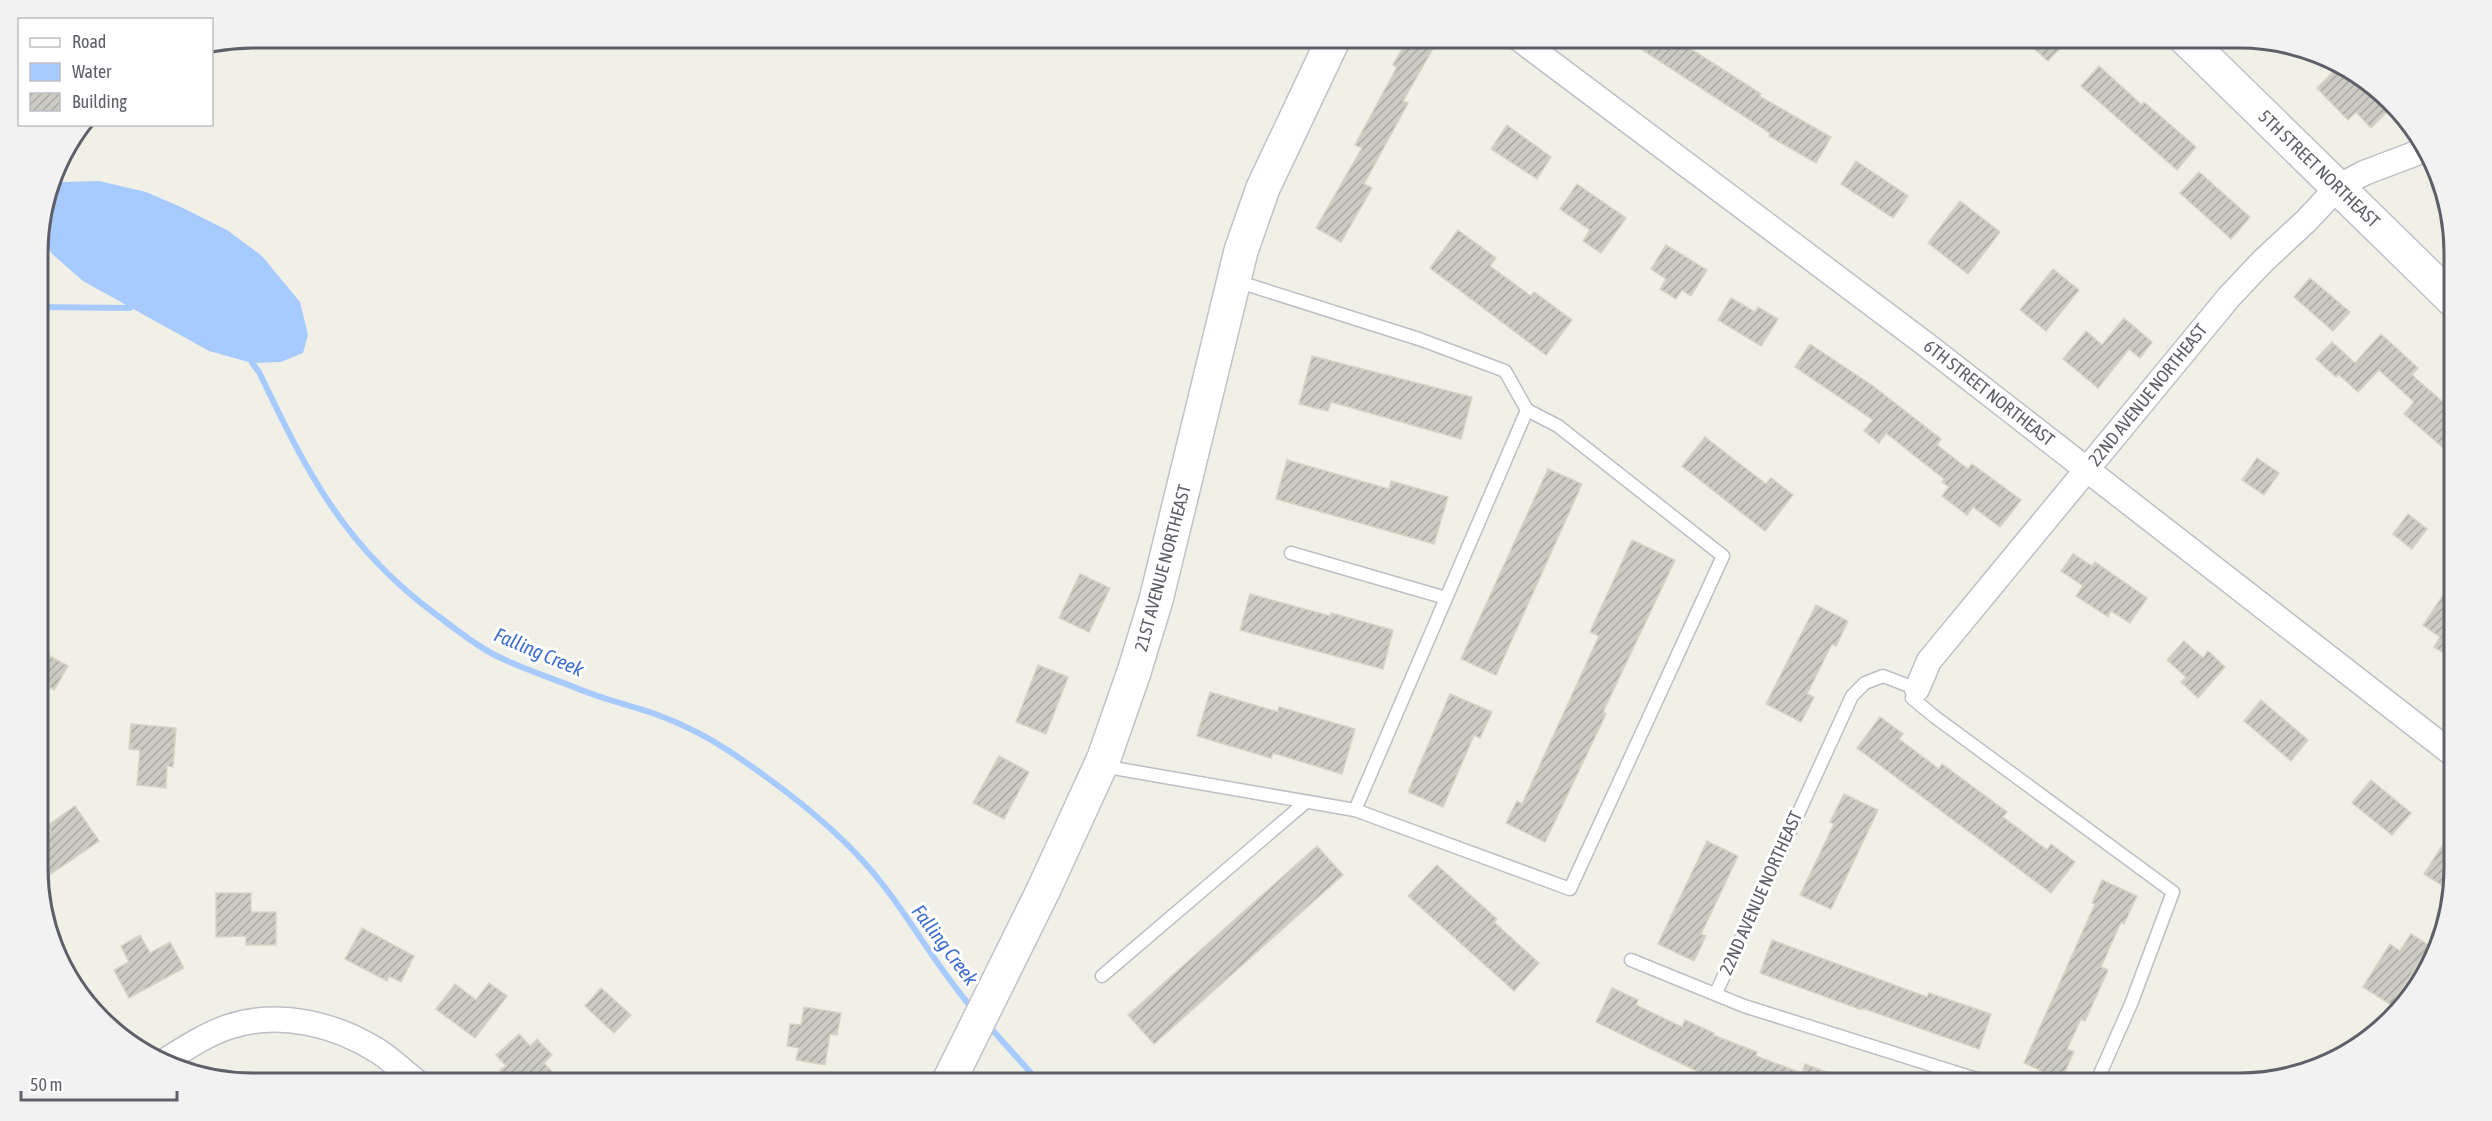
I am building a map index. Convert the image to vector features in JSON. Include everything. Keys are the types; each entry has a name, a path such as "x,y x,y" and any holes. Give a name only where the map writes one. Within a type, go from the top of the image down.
{"street":[{"name":"21ST AVENUE NORTHEAST","path":"953,1073 1043,891 1100,766 1134,672 1156,600 1242,251 1263,188 1329,48"},
{"name":"6TH STREET NORTHEAST","path":"1531,48 1924,343 2444,746"},
{"name":"5TH STREET NORTHEAST","path":"2194,48 2444,291"},
{"name":"22ND AVENUE NORTHEAST","path":"1917,689 1929,661 2229,297 2338,187 2364,173 2418,153"},
{"path":"173,1056 202,1038 229,1027 258,1020 286,1020 320,1025 352,1036 381,1053 406,1073"}],"lane":[{"path":"1100,766 1355,810 1570,889 1723,556 1558,426 1527,410 1505,371 1419,339 1235,280"},
{"path":"1355,810 1527,410"},
{"path":"1291,553 1446,598"},
{"name":"22ND AVENUE NORTHEAST","path":"1917,689 1882,676 1865,683 1852,696 1716,993 1744,1006 1957,1073"},
{"path":"1917,689 1912,698 1935,717 2173,892 2131,1004 2100,1073"},
{"path":"1102,976 1306,802"},
{"path":"1631,960 1716,993"}],"water":[{"path":"99,181 146,192 227,230 262,256 300,302 308,335 303,353 281,362 252,363 209,351 83,281 51,253 48,247 55,200 63,182"}],"building":[{"path":"1402,48 1433,48 1403,101 1408,103 1364,184 1372,188 1341,242 1316,228 1362,148 1355,145 1397,67 1393,65"},
{"path":"1639,48 1690,48 1761,94 1759,96 1831,137 1816,163 1769,136 1770,133"},
{"path":"2033,48 2060,48 2048,61"},
{"path":"2099,66 2142,105 2144,102 2196,147 2177,170 2081,86"},
{"path":"2333,72 2364,90 2387,112 2371,128 2356,112 2348,120 2317,88"},
{"path":"1507,125 1551,157 1537,179 1491,149"},
{"path":"1856,161 1908,196 1893,218 1841,184"},
{"path":"2199,172 2250,217 2231,239 2180,193"},
{"path":"1577,184 1626,218 1601,253 1583,241 1590,230 1560,209"},
{"path":"1960,201 2000,232 1968,274 1928,243"},
{"path":"1458,230 1496,258 1490,266 1531,296 1534,292 1572,320 1546,355 1430,268"},
{"path":"1666,245 1707,270 1691,296 1682,290 1676,299 1660,289 1666,279 1651,269"},
{"path":"2053,269 2079,290 2046,331 2020,310"},
{"path":"2310,278 2350,312 2333,331 2294,297"},
{"path":"1731,298 1755,312 1758,307 1778,319 1761,346 1718,320"},
{"path":"2124,318 2152,342 2140,358 2129,349 2098,388 2063,359 2086,331 2102,345"},
{"path":"2381,334 2418,368 2412,375 2444,403 2444,448 2404,414 2414,402 2379,370 2358,392 2316,359 2332,342 2355,363"},
{"path":"1810,344 1873,386 1941,439 1937,445 1968,469 1972,464 2021,500 2000,527 1973,507 1967,515 1942,496 1949,487 1942,482 1944,479 1886,433 1879,443 1864,431 1873,420 1795,367"},
{"path":"1312,356 1472,397 1461,439 1331,402 1328,411 1299,404"},
{"path":"1705,437 1766,484 1771,478 1793,495 1765,531 1682,466"},
{"path":"2257,458 2279,473 2264,495 2242,480"},
{"path":"1287,460 1389,489 1391,481 1448,497 1434,544 1276,499"},
{"path":"1548,469 1582,484 1496,675 1461,659"},
{"path":"2408,514 2427,529 2412,549 2393,534"},
{"path":"1632,540 1675,560 1603,712 1606,714 1545,842 1506,823 1517,801 1522,804 1599,636 1590,632"},
{"path":"2073,554 2092,566 2095,562 2147,598 2130,623 2111,611 2108,617 2076,596 2083,586 2061,571"},
{"path":"1080,574 1110,588 1089,632 1059,618"},
{"path":"1250,594 1330,616 1331,613 1393,630 1383,669 1240,630"},
{"path":"2444,594 2444,654 2434,647 2440,637 2423,625"},
{"path":"1816,605 1848,621 1836,646 1832,644 1807,694 1814,697 1801,722 1766,704"},
{"path":"2184,641 2203,658 2208,651 2225,667 2198,698 2181,682 2186,677 2167,660"},
{"path":"48,655 68,666 54,690 48,686"},
{"path":"1038,665 1068,677 1046,734 1016,722"},
{"path":"1210,692 1278,712 1279,707 1355,729 1342,774 1273,753 1271,758 1197,736"},
{"path":"1450,694 1492,712 1480,738 1474,735 1443,807 1408,792"},
{"path":"2261,700 2308,740 2291,761 2244,721"},
{"path":"1880,717 1903,734 1899,739 1939,769 1942,764 2007,812 2003,817 2047,850 2051,844 2075,862 2051,893 1857,748"},
{"path":"131,724 176,728 173,767 167,766 166,788 137,785 140,750 129,749"},
{"path":"999,756 1029,772 1004,819 973,803"},
{"path":"2371,780 2411,813 2392,835 2352,803"},
{"path":"1844,794 1878,810 1831,909 1800,895 1834,824 1830,822"},
{"path":"75,806 99,841 49,875 48,834 51,832 48,825"},
{"path":"1707,841 1738,856 1701,934 1706,936 1694,961 1658,944"},
{"path":"2444,843 2443,886 2424,874"},
{"path":"1317,846 1343,875 1154,1044 1128,1015"},
{"path":"1437,865 1497,919 1494,922 1539,963 1514,991 1408,896"},
{"path":"2102,880 2137,896 2124,924 2121,922 2101,967 2108,970 2085,1021 2081,1019 2067,1049 2074,1052 2064,1073 2046,1073 2024,1063 2095,904 2092,903"},
{"path":"216,893 251,893 251,912 276,912 276,945 246,945 246,936 216,937"},
{"path":"362,928 414,956 401,982 389,976 387,981 345,959"},
{"path":"2411,934 2428,945 2391,1005 2363,987 2390,944 2400,951"},
{"path":"140,935 150,953 170,942 184,968 129,998 114,970 129,962 121,946"},
{"path":"1772,940 1927,997 1929,993 1991,1014 1979,1049 1760,973"},
{"path":"489,983 507,996 475,1038 436,1009 455,984 476,1000"},
{"path":"601,988 631,1015 614,1033 585,1006"},
{"path":"1612,988 1638,1000 1636,1005 1682,1027 1685,1020 1714,1033 1713,1035 1757,1052 1756,1056 1802,1073 1701,1073 1596,1022"},
{"path":"804,1007 841,1013 837,1035 830,1034 825,1065 796,1060 799,1048 787,1046 790,1024 801,1025"},
{"path":"519,1034 530,1046 537,1039 552,1055 544,1063 553,1073 503,1073 500,1070 506,1066 496,1055"},
{"path":"1805,1064 1829,1073 1802,1073"}],"waterway":[{"name":"Falling Creek","path":"48,307 130,308 134,303"},
{"name":"Falling Creek","path":"253,355 252,363 259,372 311,474 330,504 375,561 402,587 462,634 491,653 584,691 658,715 704,736 747,763 816,816 863,861 892,896 944,972 972,1008"},
{"name":"Falling Creek","path":"987,1024 1031,1073"}]}
